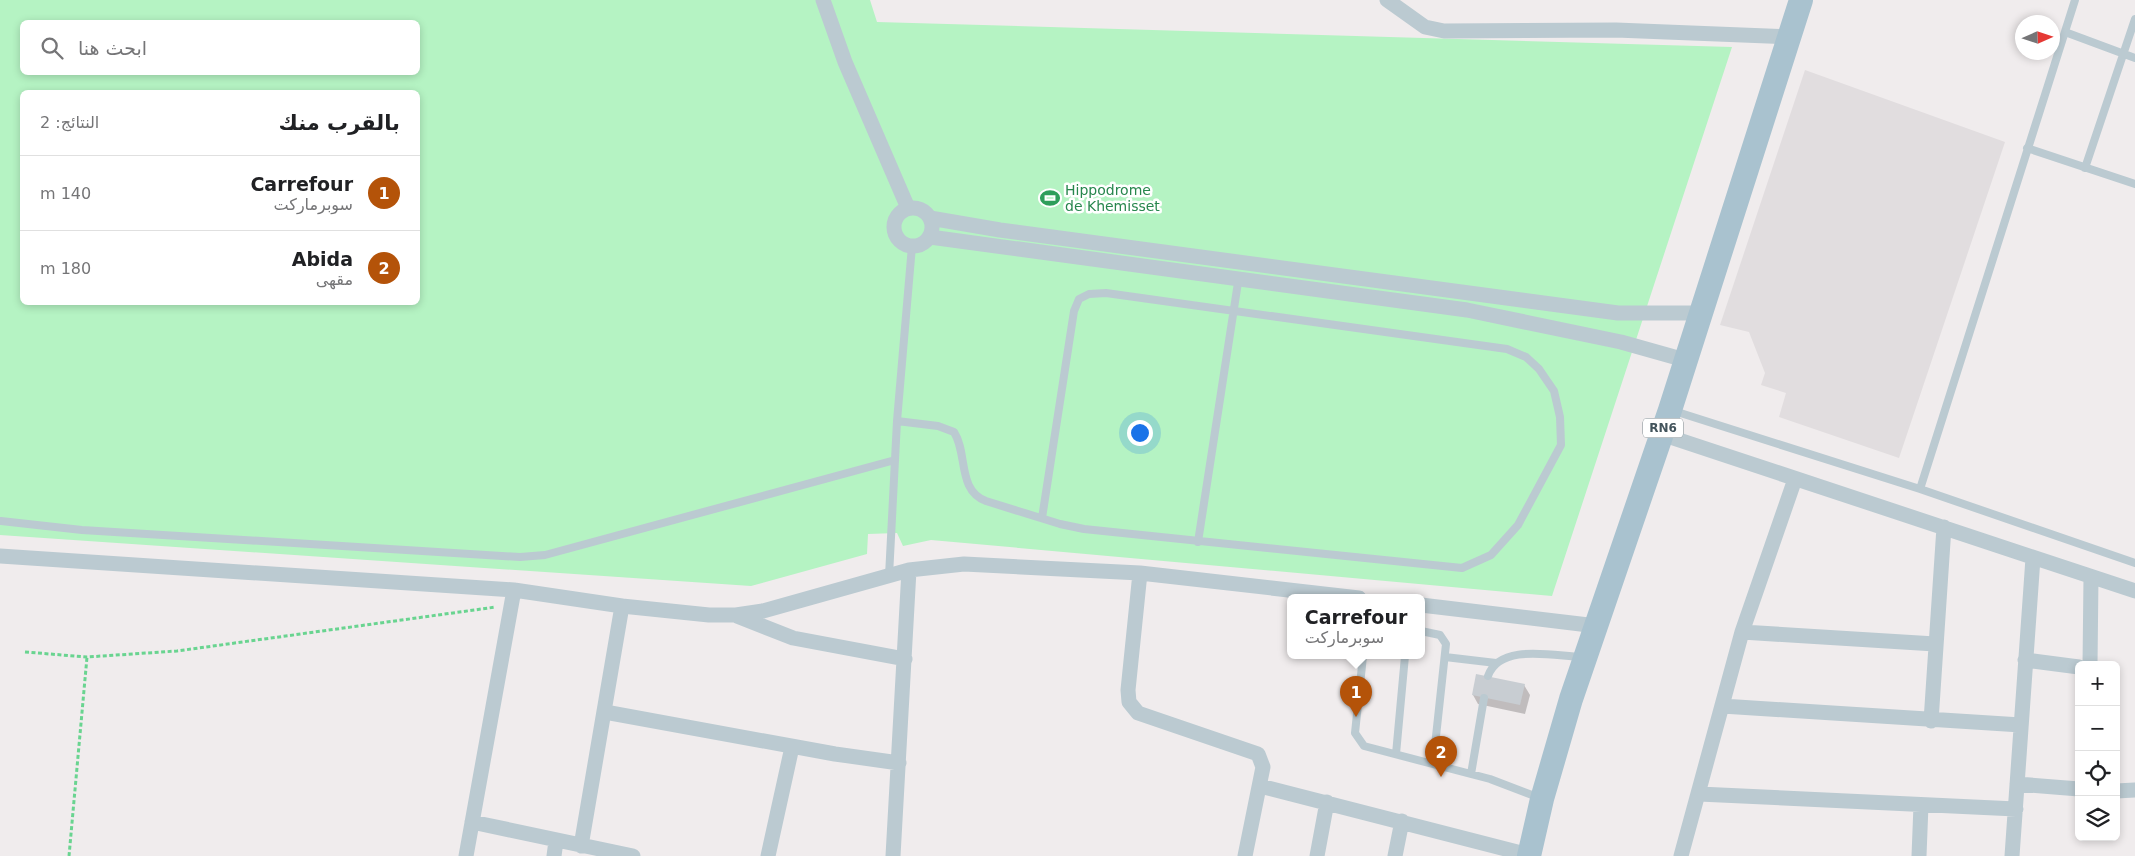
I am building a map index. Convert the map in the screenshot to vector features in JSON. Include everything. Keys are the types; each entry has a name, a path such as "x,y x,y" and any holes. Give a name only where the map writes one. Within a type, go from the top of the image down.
{"main road":[{"name":"RN6","path":"1529,856 1542,798 1596,626 1670,410 1801,0"}],"street":[{"path":"823,0 845,62 908,208"},
{"path":"1386,0 1425,27 1444,30 1616,30 1790,37"},
{"path":"908,208 921,209 930,218 932,224 930,237 922,244 912,246 898,239 894,229 896,218 908,208"},
{"path":"930,218 1000,230 1618,313 1701,313"},
{"path":"930,237 1467,310 1621,342 1685,360"},
{"path":"1661,434 2135,591"},
{"path":"1681,856 1742,632 1795,479"},
{"path":"1931,721 1944,527"},
{"path":"0,556 514,590 669,612 736,615 798,603 909,570 964,564 1140,573 1324,594"},
{"path":"2012,856 2033,558"},
{"path":"893,856 909,570"},
{"path":"1140,573 1128,690 1129,702 1138,713 1258,754 1263,767 1245,856"},
{"path":"2090,661 2091,578"},
{"path":"466,856 514,590"},
{"path":"581,846 622,606"},
{"path":"1425,606 1596,626"},
{"path":"736,615 793,638 905,658"},
{"path":"1742,632 1936,644"},
{"path":"2025,660 2075,666"},
{"path":"1722,706 1931,721 2021,725"},
{"path":"605,712 792,747 899,763"},
{"path":"768,856 792,747"},
{"path":"2017,784 2075,789"},
{"path":"1260,786 1402,821 1529,856"},
{"path":"2120,791 2135,790"},
{"path":"1699,794 2016,809"},
{"path":"1317,856 1327,802"},
{"path":"1919,856 1921,805"},
{"path":"1395,856 1402,821"},
{"path":"472,822 633,856"},
{"path":"554,856 556,840"}],"lane":[{"path":"1920,489 2075,0"},
{"path":"2085,168 2135,19"},
{"path":"2065,32 2135,58"},
{"path":"2027,148 2135,184"},
{"path":"889,576 897,421 912,246"},
{"path":"1198,542 1242,262"},
{"path":"897,421 938,426 954,432 960,446 968,486 975,496 1042,518 1084,529 1462,568 1491,555 1518,525 1561,445 1560,417 1554,392 1540,369 1526,357 1507,349 1106,294 1090,294 1079,298 1074,311 1042,518"},
{"path":"1670,410 1920,489 2135,563"},
{"path":"2,522 102,531 496,556 545,555 895,460"},
{"path":"1425,632 1435,633 1444,639 1445,657 1433,764"},
{"path":"1445,657 1496,663 1515,655 1586,658"},
{"path":"1363,659 1355,733 1364,746 1471,774 1542,798"},
{"path":"1396,754 1405,659"},
{"path":"1488,676 1496,663"},
{"path":"1471,774 1484,698"}],"path":[{"path":"25,652 88,657 177,651 511,606"},
{"path":"69,856 88,657"}],"shaded area":[{"path":"1805,70 2005,142 1899,458 1779,417 1786,393 1761,385 1765,373 1749,332 1720,325"}],"green space":[{"name":"Hippodrome de Khemisset","path":"0,0 870,0 877,22 1732,47 1552,596 931,540 903,546 897,533 868,534 867,554 751,586 0,535"}],"building":[{"path":"1476,674 1525,684 1520,705 1472,695"}],"place":[{"name":"Hippodrome de Khemisset","path":"1050,198"},
{"name":"Carrefour","path":"1356,717"},
{"name":"Abida","path":"1441,777"}]}
